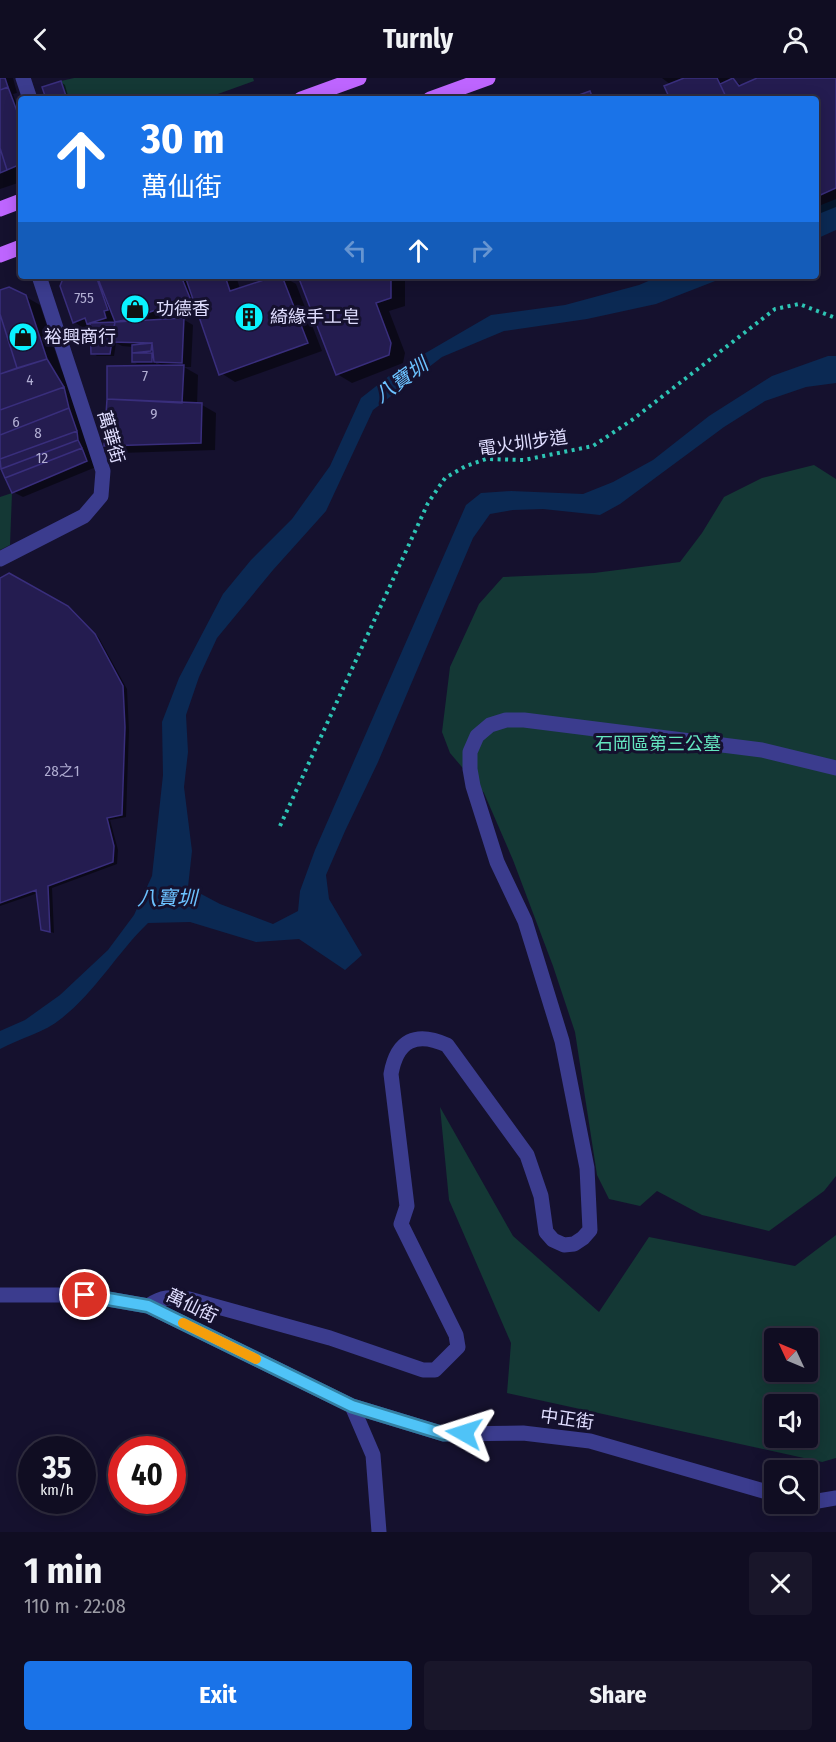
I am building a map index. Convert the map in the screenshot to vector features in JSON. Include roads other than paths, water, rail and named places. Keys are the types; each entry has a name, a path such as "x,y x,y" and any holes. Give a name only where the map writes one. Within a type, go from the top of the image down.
{"main road":[{"path":"309,96 359,78"},
{"path":"438,96 488,78"},
{"path":"0,209 18,202"},
{"path":"0,255 18,249"}],"street":[{"path":"23,78 29,96"},
{"name":"萬華街","path":"0,559 84,516 101,496 103,471 40,279"},
{"path":"148,1306 160,1298 189,1299 330,1338 423,1370 435,1370 458,1347 456,1335 402,1224 407,1206 392,1074 394,1060 399,1050 408,1042 420,1037 434,1039 447,1045 526,1155 542,1196 546,1232 554,1240 564,1245 574,1244 590,1230 587,1168 562,1041 525,921 497,862 473,786 470,752 477,736 490,725 506,720 524,720 762,750 836,768"},
{"name":"萬仙街","path":"0,1295 85,1295 148,1306 352,1406"},
{"path":"352,1406 374,1455 380,1532"},
{"name":"中正街","path":"352,1406 444,1434 524,1433 590,1441 764,1491"},
{"path":"818,1501 836,1498"}],"water":[{"path":"836,199 836,230 819,238 819,206"},
{"name":"八寶圳","path":"653,279 720,279 656,304 587,319 504,331 442,357 373,410 326,511 217,638 199,677 186,715 188,752 184,787 192,851 188,887 220,904 273,924 298,911 300,891 315,850 466,505 481,493 511,491 583,494 613,482 653,460 709,416 772,376 828,356 836,356 836,383 806,387 765,401 724,427 620,504 600,515 543,509 513,510 490,514 473,538 378,762 326,875 329,899 362,955 345,970 299,939 256,942 190,922 148,923 96,984 62,1018 48,1028 0,1049 0,1031 25,1020 60,995 108,950 134,915 152,876 163,775 162,722 179,678 223,594 251,560 292,519 330,466 361,398 398,369 491,315 565,305"}],"place":[{"name":"功德香","path":"135,309"},
{"name":"綺緣手工皂","path":"249,317"},
{"name":"裕興商行","path":"23,337"}],"park label":[{"name":"石岡區第三公墓","path":"658,744"}]}
